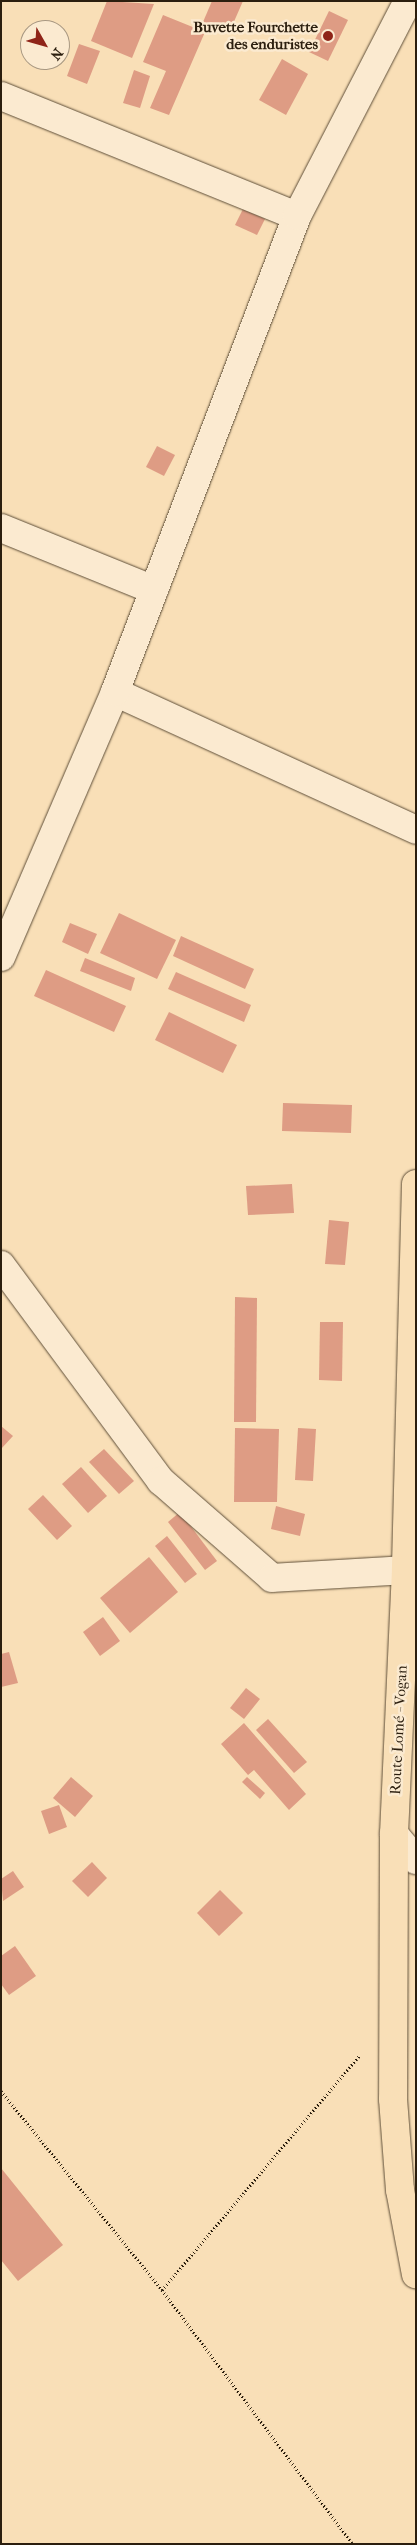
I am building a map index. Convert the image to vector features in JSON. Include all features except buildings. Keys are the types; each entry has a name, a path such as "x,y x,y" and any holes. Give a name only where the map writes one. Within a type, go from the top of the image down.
{"main road":[{"name":"Route Lomé - Vogan","path":"416,1184 406,1570 394,1834 393,2099 400,2190 416,2275"}],"street":[{"path":"1,957 115,692 297,216 408,1"},
{"path":"1,96 297,216"},
{"path":"1,528 154,590"},
{"path":"115,692 416,830"},
{"path":"1,1265 161,1481 272,1578 406,1570"},
{"path":"394,1834 416,1860"}],"path":[{"path":"162,2290 364,2051"},
{"path":"1,2091 162,2290 353,2544"}],"place":[{"name":"Buvette Fourchette des enduristes","path":"328,36"}]}
